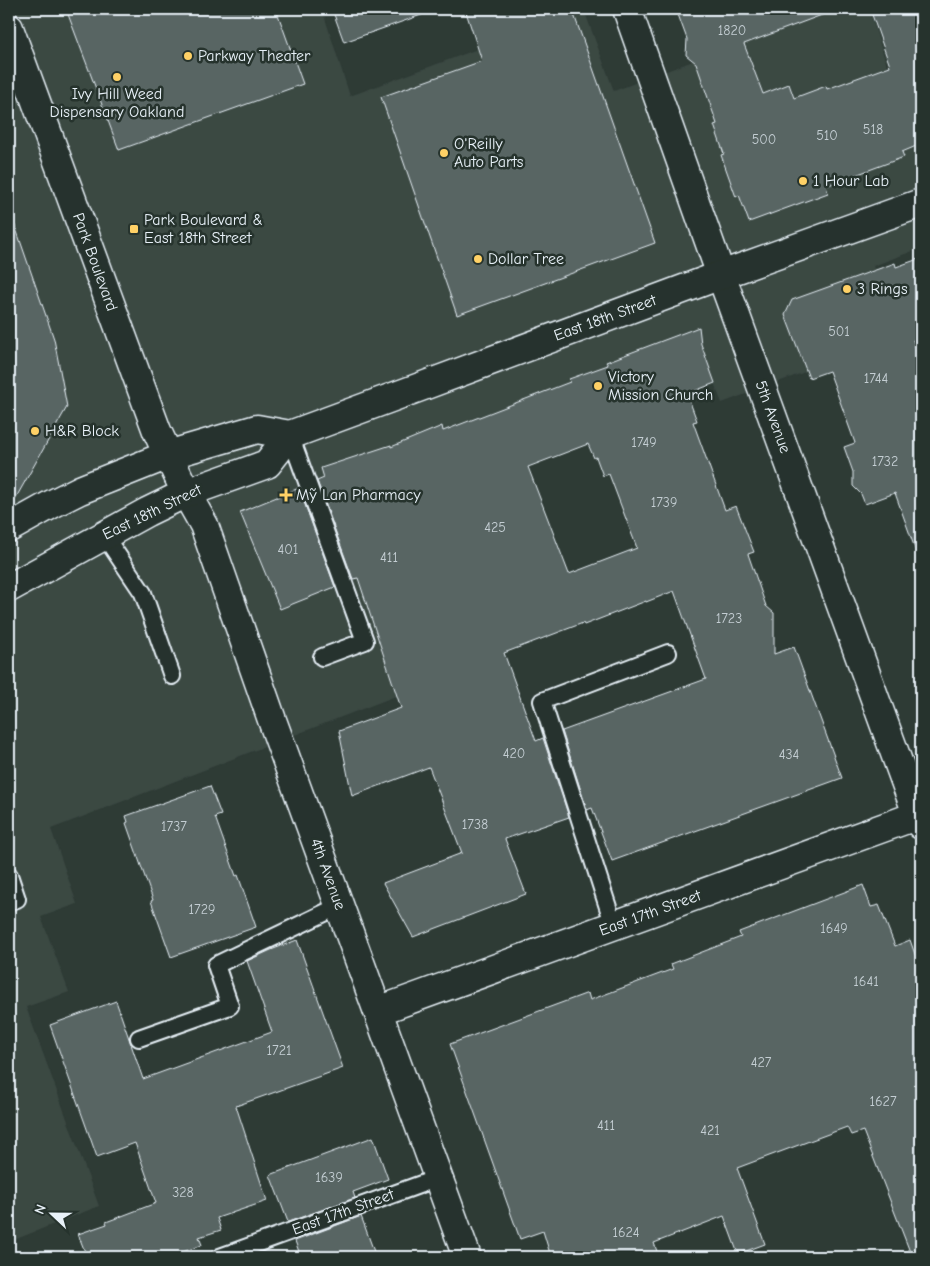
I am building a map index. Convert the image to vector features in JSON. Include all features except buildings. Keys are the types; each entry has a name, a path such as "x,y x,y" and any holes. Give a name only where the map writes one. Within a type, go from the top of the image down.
{"street":[{"name":"5th Avenue","path":"626,9 920,818"},
{"name":"Park Boulevard","path":"9,28 157,431 186,493"},
{"name":"East 18th Street","path":"9,588 104,535 186,493 268,464 290,435 921,203"},
{"path":"9,528 80,490 168,455 257,429 290,435"},
{"name":"4th Avenue","path":"186,493 204,525 272,720 467,1257"},
{"name":"East 17th Street","path":"378,1011 920,818"}],"lane":[{"path":"290,435 365,641 322,657"},
{"path":"104,535 143,593 172,676"},
{"path":"614,926 542,701 668,653"},
{"path":"9,875 17,899 9,902"},
{"path":"139,1038 230,1006 216,965 339,906"},
{"name":"East 17th Street","path":"220,1257 438,1178"}],"shaded area":[{"path":"9,9 322,9 350,96 584,10 614,91 830,9 869,9 921,172 921,248 873,266 899,337 722,403 714,383 428,495 484,662 51,829 77,904 41,917 69,992 26,1007 99,1206 9,1242"}],"place":[{"name":"Parkway Theater","path":"188,56"},
{"name":"Ivy Hill Weed Dispensary Oakland","path":"117,77"},
{"name":"O'Reilly Auto Parts","path":"444,153"},
{"name":"1 Hour Lab","path":"803,181"},
{"name":"Park Boulevard & East 18th Street","path":"134,229"},
{"name":"Dollar Tree","path":"478,259"},
{"name":"3 Rings","path":"847,289"},
{"name":"Victory Mission Church","path":"598,386"},
{"name":"H&R Block","path":"35,431"},
{"name":"Mỹ Lan Pharmacy","path":"286,495"}]}
